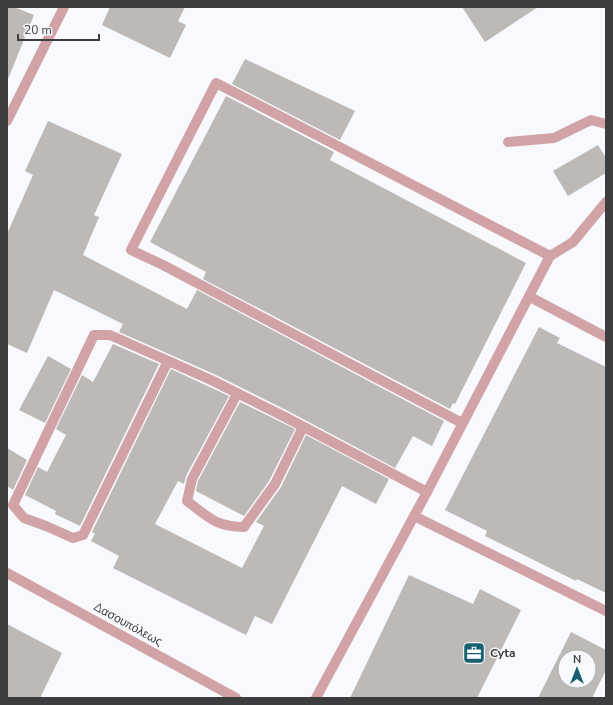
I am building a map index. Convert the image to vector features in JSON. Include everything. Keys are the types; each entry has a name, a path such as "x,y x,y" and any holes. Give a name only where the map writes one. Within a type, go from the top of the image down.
{"street":[{"path":"7,121 64,7"},
{"path":"462,423 170,269 131,250 216,83 550,256"},
{"path":"508,142 554,138 591,120 606,124"},
{"path":"316,698 427,492 550,256 574,242 606,202"},
{"path":"530,296 606,337"},
{"path":"168,361 83,535 73,538 24,518 13,505 94,335 110,335 168,361 304,427 427,492"},
{"path":"237,394 192,479 187,501 216,523 233,527 244,527 275,484 304,427"},
{"path":"414,516 606,611"},
{"name":"Δασουπόλεως","path":"7,573 236,698"}],"building":[{"path":"7,7 14,7 34,15 8,79"},
{"path":"110,7 185,7 178,21 186,25 170,58 102,25"},
{"path":"462,7 538,7 485,42"},
{"path":"245,59 355,111 340,140 232,84"},
{"path":"226,96 334,152 330,160 526,263 455,404 453,403 450,409 203,279 206,272 150,242"},
{"path":"48,121 122,154 94,215 99,217 83,255 187,309 197,290 444,421 432,446 413,436 395,468 288,411 214,374 119,332 123,324 54,290 27,353 7,344 7,234 33,175 25,171"},
{"path":"598,145 606,158 606,173 568,196 553,171"},
{"path":"539,327 560,338 557,343 606,367 606,593 577,579 576,581 485,536 487,531 445,510"},
{"path":"113,344 159,364 80,526 55,514 56,511 25,495 38,467 47,472 66,435 56,429 82,375 93,382"},
{"path":"48,356 71,369 45,423 19,410"},
{"path":"171,369 229,396 186,476 184,484 178,481 155,524 242,568 264,526 256,522 281,487 306,435 389,479 376,504 342,486 272,624 255,616 246,635 113,568 119,556 91,541 95,534 92,532"},
{"path":"240,402 295,429 269,481 244,516 196,491 198,481"},
{"path":"7,448 27,460 13,490 7,486"},
{"path":"409,575 473,604 480,589 521,610 477,698 350,698"},
{"path":"7,624 62,653 40,698 7,698"},
{"path":"571,632 606,650 606,670 597,688 597,649 562,649"},
{"path":"557,660 557,689 596,689 592,698 538,698"}],"place":[{"name":"Cyta","path":"474,653"}]}
